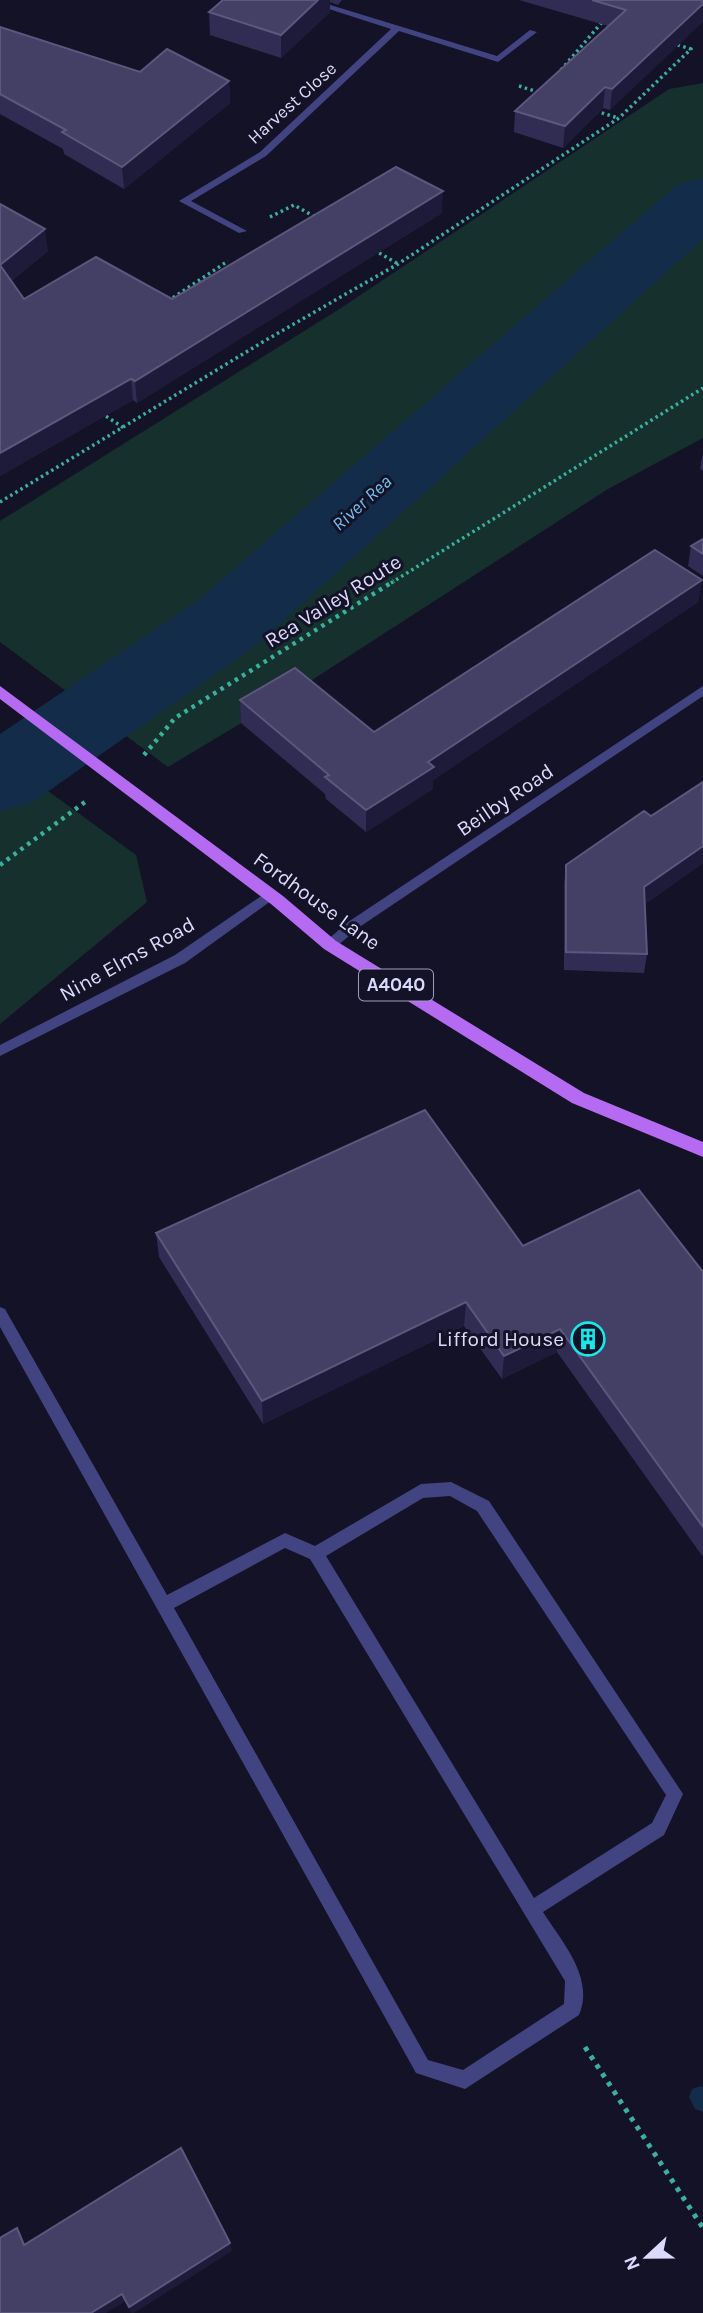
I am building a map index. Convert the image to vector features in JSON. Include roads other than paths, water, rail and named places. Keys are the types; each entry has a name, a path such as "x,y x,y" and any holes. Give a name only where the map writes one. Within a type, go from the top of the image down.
{"main road":[{"name":"Fordhouse Lane","path":"0,691 114,780 270,895 330,945 578,1098 703,1150"}],"street":[{"path":"305,0 498,59 533,32"},
{"name":"Harvest Close","path":"242,231 184,201 263,154 397,28"},
{"name":"Beilby Road","path":"330,945 353,925 703,690"},
{"name":"Nine Elms Road","path":"0,1051 180,959 270,895"},
{"path":"0,1313 422,2067 465,2080 573,2009 573,1979 316,1554 285,1540 164,1605"},
{"path":"316,1554 421,1490 451,1489 483,1506 675,1794 658,1829 531,1910"}],"waterway":[{"name":"River Rea","path":"0,779 227,623 703,200"},
{"path":"700,2097 703,2101"}],"place":[{"name":"Lifford House","path":"588,1339"}]}
